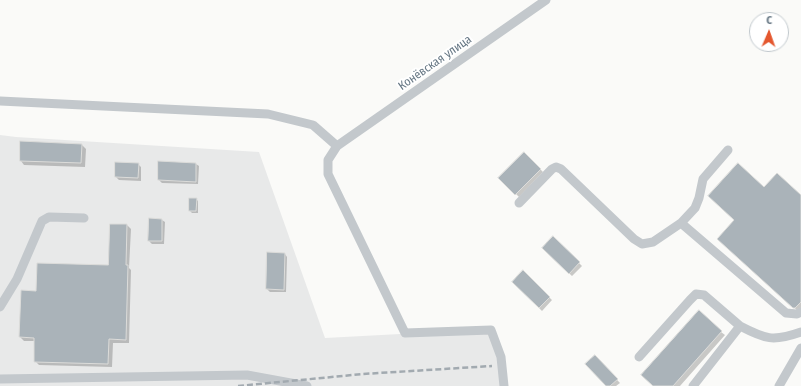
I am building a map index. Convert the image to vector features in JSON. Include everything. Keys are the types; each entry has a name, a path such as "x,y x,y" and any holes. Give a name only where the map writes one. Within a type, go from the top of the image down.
{"lane":[{"name":"Конёвская улица","path":"337,146 546,0"},
{"path":"0,101 268,114 313,126 337,146 328,160 328,174 405,333 491,330 501,357 504,386"},
{"path":"519,203 556,166 561,169 634,239 642,244 653,242 681,224 695,208 703,179 728,150"},
{"path":"0,307 18,279 42,221 49,217 84,218"},
{"path":"681,224 786,313 797,314 801,312"},
{"path":"639,357 696,294 704,295 740,326 762,337 784,338 801,332"},
{"path":"693,386 740,326"},
{"path":"779,386 801,348"},
{"path":"0,379 247,375 307,386"}],"shaded area":[{"path":"0,135 259,152 325,338 494,329 508,386 0,386"}],"building":[{"path":"20,141 82,144 81,163 20,161"},
{"path":"524,152 541,169 515,195 498,178"},
{"path":"158,161 196,163 196,182 158,180"},
{"path":"115,162 139,163 138,178 115,177"},
{"path":"738,163 764,187 777,173 801,195 801,302 795,308 793,308 717,239 734,220 708,196"},
{"path":"189,198 197,198 196,211 189,211"},
{"path":"149,218 162,219 162,241 148,241"},
{"path":"110,224 127,224 126,265 128,265 126,340 109,339 108,364 34,362 34,338 19,337 21,290 36,291 37,263 108,265"},
{"path":"553,236 580,262 569,274 542,248"},
{"path":"267,252 285,253 284,290 266,289"},
{"path":"523,270 550,297 539,308 512,282"},
{"path":"699,310 722,331 673,386 653,386 641,375"},
{"path":"595,355 618,379 610,386 606,386 585,364"}],"railway":[{"path":"238,386 363,374 492,366"}]}
